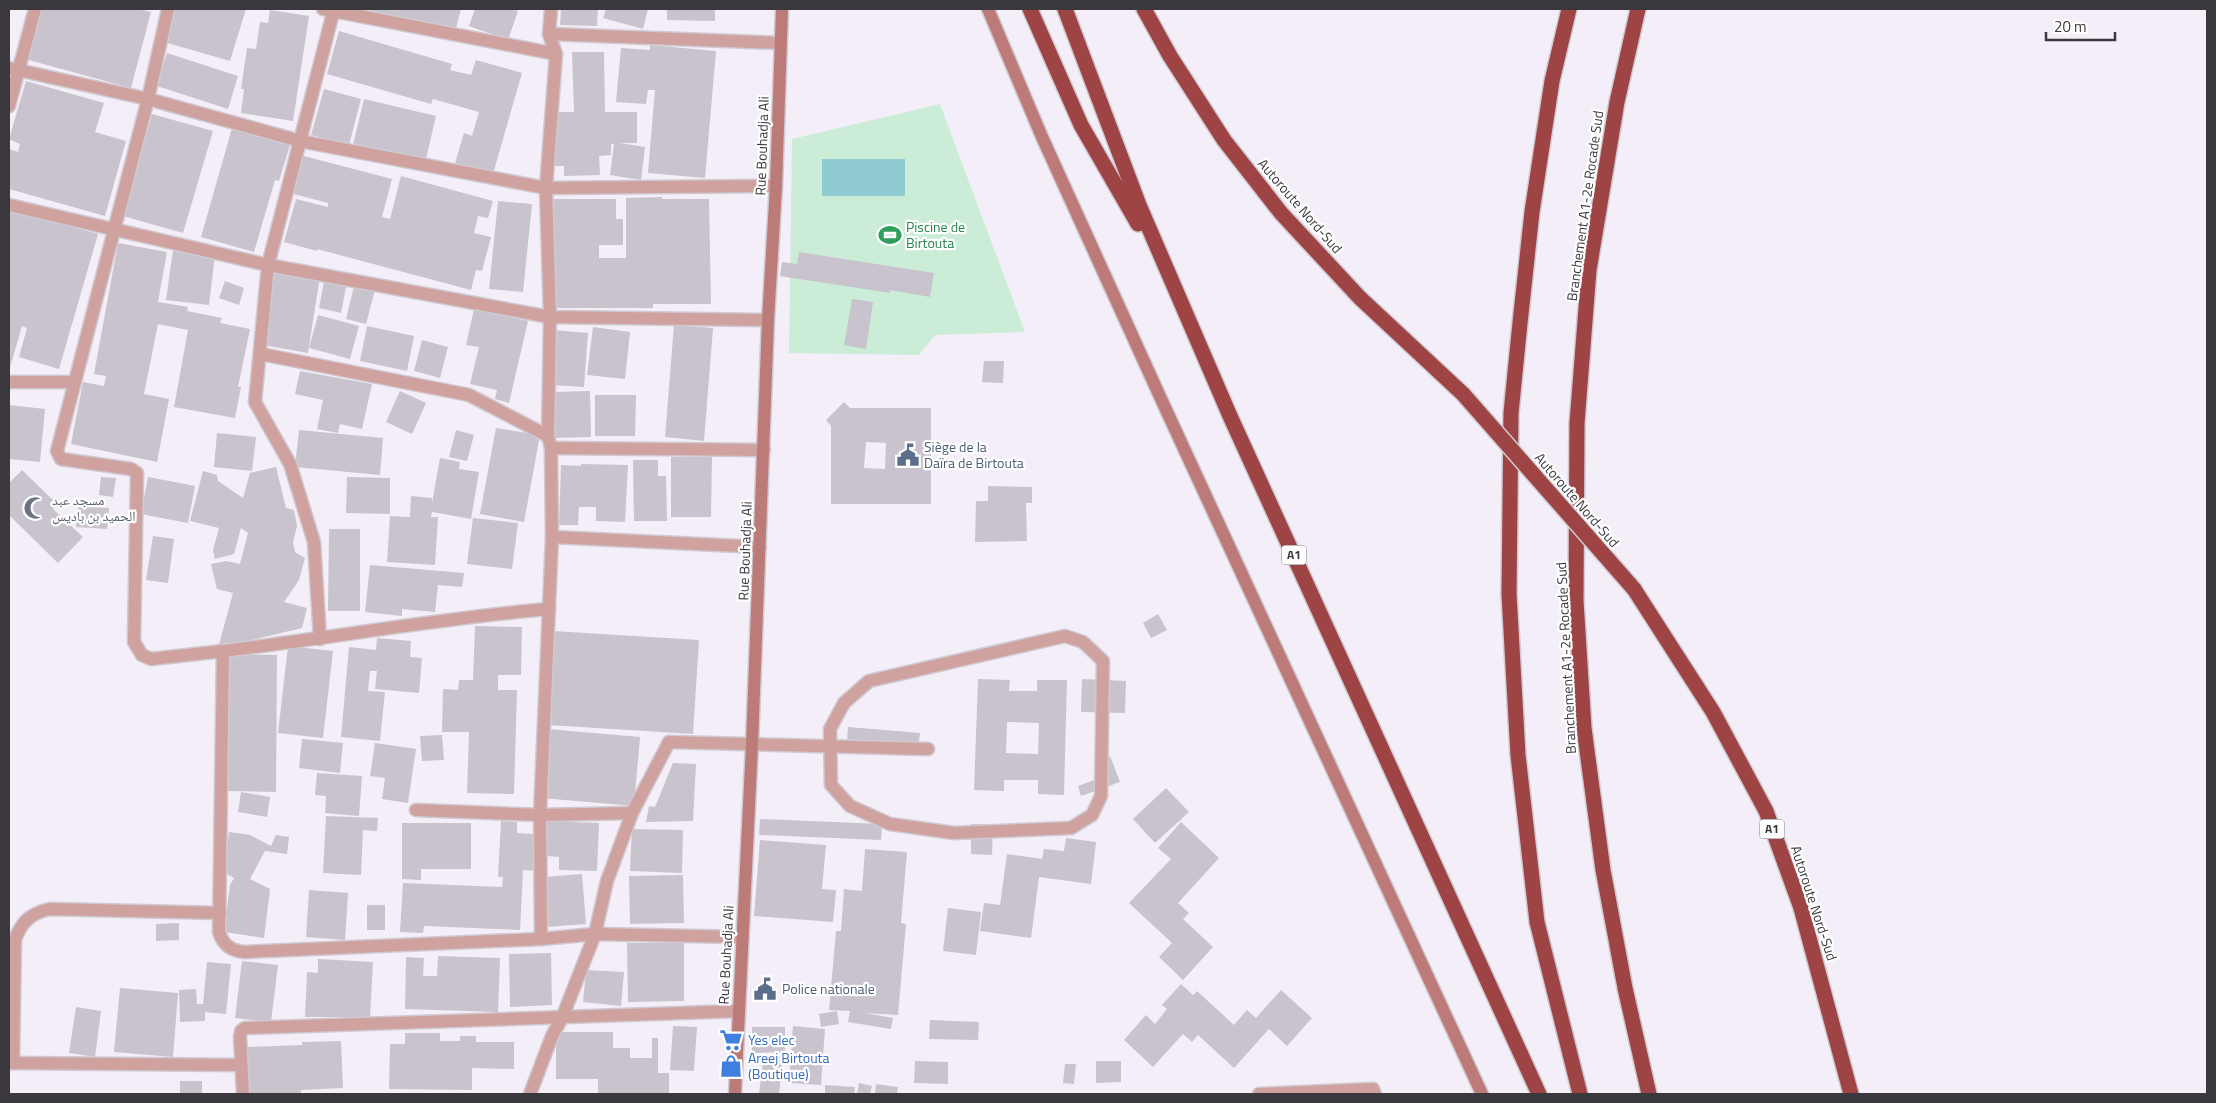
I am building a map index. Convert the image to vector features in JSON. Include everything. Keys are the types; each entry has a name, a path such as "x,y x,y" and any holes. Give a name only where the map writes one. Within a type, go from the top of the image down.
{"highway":[{"path":"1030,9 1081,125 1172,282"},
{"name":"A1","path":"1065,9 1139,204 1230,416 1540,1094"},
{"name":"Autoroute Nord-Sud","path":"1144,9 1170,56 1224,140 1282,213 1360,298 1463,394 1634,589 1713,712 1766,811 1801,908 1851,1094"},
{"path":"1569,9 1552,81 1532,212 1520,323 1511,413 1509,594 1518,755 1537,922 1580,1094"},
{"name":"Branchement A1-2e Rocade Sud","path":"1638,9 1617,102 1589,270 1578,423 1576,601 1584,728 1602,870 1625,988 1649,1094"}],"main road":[{"name":"Rue Bouhadja Ali","path":"736,1094 752,744 768,320 776,186 782,9"},
{"path":"988,9 1042,137 1162,402 1482,1094"}],"street":[{"path":"9,106 14,69 34,9"},
{"path":"168,9 148,99 57,450 61,459 131,469 137,473 134,642 142,655 151,659 223,651 320,640 489,614 549,609"},
{"path":"541,939 540,815 552,537 549,442 550,316 546,188 556,54 549,34 550,9"},
{"path":"320,640 314,542 290,464 255,402 268,265 300,141 330,10 556,54"},
{"path":"549,34 780,43"},
{"path":"14,69 148,99 300,141 546,188 776,186"},
{"path":"9,205 268,265 550,316 768,320"},
{"path":"261,354 470,395 549,442 764,450"},
{"path":"9,382 75,382"},
{"path":"552,537 760,548"},
{"path":"1065,636 1083,642 1103,661 1101,796 1092,815 1071,828 954,833 890,824 850,806 831,785 829,746 830,729 844,703 870,681 1065,636"},
{"path":"223,651 219,932 221,938 231,949 238,951 541,939 595,934 742,937"},
{"path":"530,1094 595,934 607,881 632,813 669,742 928,749"},
{"path":"416,810 540,815 632,813"},
{"path":"220,913 50,909 31,916 21,926 15,940 11,1063 241,1065"},
{"path":"244,1094 240,1037 245,1028 739,1011"},
{"path":"1259,1094 1374,1092"}],"green space":[{"name":"Piscine de Birtouta","path":"940,104 1025,332 935,335 919,355 789,353 792,139"}],"water":[{"path":"822,159 905,159 905,196 822,196"}],"building":[{"path":"39,9 139,9 151,12 131,88 25,59"},
{"path":"174,9 246,9 230,61 164,42"},
{"path":"365,9 461,9 455,32"},
{"path":"475,9 511,9 518,11 508,40 469,26"},
{"path":"561,9 598,9 597,26 560,25"},
{"path":"606,9 648,9 643,29 603,18"},
{"path":"667,9 715,9 715,21 667,20"},
{"path":"270,10 309,16 293,121 241,113 244,89 241,89 247,48 256,49 260,22 268,23"},
{"path":"339,31 452,64 450,70 471,75 476,60 522,73 493,174 455,163 464,133 472,136 479,112 433,99 431,104 327,74"},
{"path":"650,45 716,51 705,178 648,173 655,90 648,90 646,104 616,102 621,48 650,50"},
{"path":"572,52 604,52 605,112 637,112 637,143 620,143 645,147 641,180 610,175 614,144 611,144 611,155 599,156 600,175 564,176 564,166 554,166 552,112 574,112"},
{"path":"167,53 238,76 228,109 157,86"},
{"path":"26,81 104,103 95,132 126,141 105,216 9,189 9,149 18,152 20,144 9,139"},
{"path":"324,89 361,99 349,145 311,135"},
{"path":"364,99 436,116 425,163 353,145"},
{"path":"152,114 213,131 183,233 123,216"},
{"path":"232,128 290,145 279,181 275,180 254,252 201,237"},
{"path":"300,155 392,179 382,217 390,219 401,176 493,201 488,218 478,216 474,233 491,237 482,271 476,270 471,290 284,242 296,199 328,207 328,203 290,193"},
{"path":"662,197 662,199 709,199 711,304 653,304 653,308 554,308 553,199 616,199 616,219 623,219 623,245 599,245 599,258 626,258 626,198"},
{"path":"498,201 532,204 523,292 489,289"},
{"path":"9,208 98,234 59,369 19,357 27,328 22,326 9,371"},
{"path":"118,243 167,252 158,302 188,307 187,311 222,318 220,323 250,329 238,387 241,387 235,418 174,407 188,330 158,324 144,394 169,399 157,462 71,444 83,382 104,386 106,376 94,374"},
{"path":"173,250 215,255 209,305 166,300"},
{"path":"799,252 934,273 930,297 890,290 890,293 780,276 782,262 797,264"},
{"path":"275,269 320,276 308,353 263,345"},
{"path":"225,281 244,288 239,305 219,298"},
{"path":"324,282 346,287 341,313 319,308"},
{"path":"355,282 376,286 366,324 346,319"},
{"path":"852,299 873,302 866,349 844,345"},
{"path":"474,309 528,321 509,403 495,399 497,390 470,384 479,347 466,345"},
{"path":"318,315 359,326 350,359 309,348"},
{"path":"674,325 713,328 704,441 665,437"},
{"path":"367,326 414,336 407,371 360,361"},
{"path":"593,327 630,332 625,379 587,375"},
{"path":"553,330 588,333 584,387 550,385"},
{"path":"422,340 448,347 440,378 414,371"},
{"path":"984,361 1004,361 1003,383 982,382"},
{"path":"300,371 372,384 362,429 340,424 338,433 317,429 323,400 295,394"},
{"path":"400,391 426,403 412,434 386,422"},
{"path":"590,391 591,437 553,438 552,392"},
{"path":"595,395 636,395 635,436 595,436"},
{"name":"Siège de la Daïra de Birtouta","path":"844,402 850,408 931,408 931,504 831,504 831,426 826,420","holes":["866,442 886,443 885,469 864,468"]},
{"path":"9,405 45,409 40,462 9,459"},
{"path":"496,428 540,435 524,522 480,514"},
{"path":"299,430 383,438 380,475 295,467"},
{"path":"456,430 474,435 467,461 449,457"},
{"path":"217,433 256,437 252,471 214,467"},
{"path":"671,457 712,457 711,517 671,517"},
{"path":"440,458 460,462 459,469 479,472 471,519 432,512 431,517 438,517 435,565 387,562 390,516 410,517 411,496 432,498 432,503"},
{"path":"633,460 658,460 658,476 666,476 667,521 634,521"},
{"path":"581,464 628,465 625,522 596,521 596,507 579,507 578,525 559,525 561,465 581,466"},
{"path":"276,467 286,508 294,510 297,526 293,542 295,552 305,558 299,580 284,602 307,608 302,628 218,648 233,593 217,589 211,564 226,561 240,564 248,533 241,528 234,554 215,559 213,550 219,528 190,521 203,471 217,475 218,481 243,498 250,473"},
{"path":"22,470 57,504 53,509 83,537 58,563 9,515 9,483"},
{"path":"101,477 116,478 113,497 99,495"},
{"path":"148,477 195,486 188,523 141,514"},
{"path":"347,477 390,478 390,514 346,513"},
{"path":"988,486 1032,487 1032,503 1026,503 1027,541 975,542 976,501 988,501"},
{"path":"78,506 109,508 107,529 76,527"},
{"path":"473,518 518,523 512,569 467,564"},
{"path":"329,529 360,529 360,611 328,611"},
{"path":"153,536 174,539 168,583 146,580"},
{"path":"370,565 464,573 462,587 438,585 435,612 402,609 402,616 365,612"},
{"path":"1158,614 1167,630 1151,638 1143,623"},
{"path":"475,626 522,627 521,675 498,675 498,690 517,690 514,794 467,793 469,732 442,732 443,689 458,690 459,680 473,680"},
{"path":"553,631 699,640 693,734 548,725"},
{"path":"377,638 411,641 410,657 422,658 419,693 375,689 377,671 370,671 368,691 385,692 380,741 341,737 349,647 376,650"},
{"path":"288,646 333,651 323,738 278,733"},
{"path":"230,654 277,655 276,792 227,791"},
{"path":"978,679 1010,680 1009,691 1037,691 1037,680 1067,680 1064,795 1038,794 1038,780 1004,780 1004,791 974,790","holes":["1007,722 1039,723 1038,754 1006,753"]},
{"path":"1082,679 1126,681 1125,713 1081,712"},
{"path":"848,727 920,733 918,749 847,743"},
{"path":"547,729 640,737 634,806 541,798"},
{"path":"442,735 444,760 422,761 420,736"},
{"path":"302,739 343,743 340,773 299,768"},
{"path":"375,743 416,749 408,803 382,799 385,778 370,776"},
{"path":"1110,756 1120,782 1081,796 1078,786 1102,777 1095,761"},
{"path":"673,763 696,764 693,821 646,822 649,806 655,807"},
{"path":"317,773 362,776 359,816 325,813 326,796 315,795"},
{"path":"1166,788 1189,812 1155,843 1133,819"},
{"path":"241,792 270,797 267,817 238,812"},
{"path":"326,816 378,818 377,831 363,830 361,875 323,873"},
{"path":"760,819 882,824 881,840 759,835"},
{"path":"501,821 517,822 517,833 534,834 539,871 523,870 520,930 424,926 423,933 400,932 403,883 502,887 503,877 498,877"},
{"path":"543,821 599,823 597,871 559,870 559,857 547,856 542,832"},
{"path":"1181,822 1219,858 1178,903 1189,913 1183,919 1213,947 1183,980 1159,957 1172,943 1129,903 1171,859 1158,848"},
{"path":"402,823 471,823 471,869 421,869 421,880 402,879"},
{"path":"971,824 993,824 992,855 971,854"},
{"path":"632,829 683,830 682,873 630,871"},
{"path":"229,832 250,835 271,846 276,835 289,837 287,854 265,851 250,879 270,889 264,938 224,932 230,885 234,878 224,872"},
{"path":"1066,838 1096,842 1091,884 1039,877 1031,938 980,931 984,903 1000,905 1007,854 1042,859 1044,849 1064,851"},
{"path":"760,840 826,845 822,889 836,890 833,922 754,916"},
{"path":"865,849 907,852 901,923 906,924 898,1015 865,1013 893,1018 891,1029 848,1022 850,1011 829,1010 836,931 841,931 844,889 862,891"},
{"path":"582,874 586,924 546,927 543,877"},
{"path":"683,875 684,923 630,924 629,876"},
{"path":"309,890 348,893 345,940 306,937"},
{"path":"367,905 385,905 385,930 367,930"},
{"path":"948,908 981,912 976,955 943,951"},
{"path":"179,923 179,940 156,941 156,924"},
{"path":"627,943 684,943 684,1001 628,1002"},
{"path":"551,953 552,1005 510,1007 509,954"},
{"path":"438,956 500,958 498,1012 405,1009 406,957 424,958 423,976 437,976"},
{"path":"318,959 373,962 370,1017 305,1017 307,972 318,973"},
{"path":"242,961 278,965 271,1022 235,1018"},
{"path":"207,962 231,964 226,1014 205,1012 205,1021 180,1022 179,990 196,989 197,1004 203,1004"},
{"path":"586,970 624,972 621,1006 583,1002"},
{"path":"1181,984 1193,995 1197,991 1234,1025 1247,1010 1256,1018 1281,990 1312,1018 1287,1046 1269,1029 1234,1068 1198,1035 1192,1042 1183,1034 1153,1067 1124,1040 1146,1015 1155,1024 1167,1009 1162,1005"},
{"path":"120,988 178,993 173,1057 114,1052"},
{"path":"76,1007 101,1011 95,1057 69,1053"},
{"path":"837,1011 839,1024 821,1027 819,1014"},
{"path":"930,1020 979,1022 978,1040 929,1039"},
{"path":"673,1026 697,1027 694,1071 670,1070"},
{"path":"793,1026 825,1029 821,1085 789,1083"},
{"path":"752,1027 785,1027 785,1052 752,1053"},
{"path":"556,1032 613,1032 613,1048 630,1048 630,1058 652,1058 652,1038 658,1038 658,1073 669,1073 669,1094 598,1094 598,1079 556,1079"},
{"path":"405,1033 440,1033 440,1041 460,1041 460,1036 476,1036 476,1042 514,1042 514,1069 472,1068 472,1090 389,1089 390,1044 405,1044"},
{"path":"341,1041 343,1088 301,1090 301,1094 248,1094 247,1047 302,1045 302,1042"},
{"path":"764,1054 783,1056 779,1094 759,1094"},
{"path":"915,1061 948,1062 948,1084 914,1083"},
{"path":"1096,1061 1121,1061 1121,1082 1096,1083"},
{"path":"1065,1064 1076,1064 1074,1084 1063,1083"},
{"path":"180,1081 202,1081 202,1094 180,1094"},
{"path":"859,1083 872,1086 870,1094 857,1094"},
{"path":"876,1084 898,1087 897,1094 875,1094"},
{"path":"825,1085 855,1087 854,1094 825,1094"}],"place":[{"name":"Piscine de Birtouta","path":"890,235"},
{"name":"Siège de la Daïra de Birtouta","path":"908,455"},
{"name":"مسجد عبد الحميد بن باديس","path":"35,508"},
{"name":"Police nationale","path":"765,989"},
{"name":"Yes elec","path":"731,1040"},
{"name":"Areej Birtouta (Boutique)","path":"731,1066"}]}
